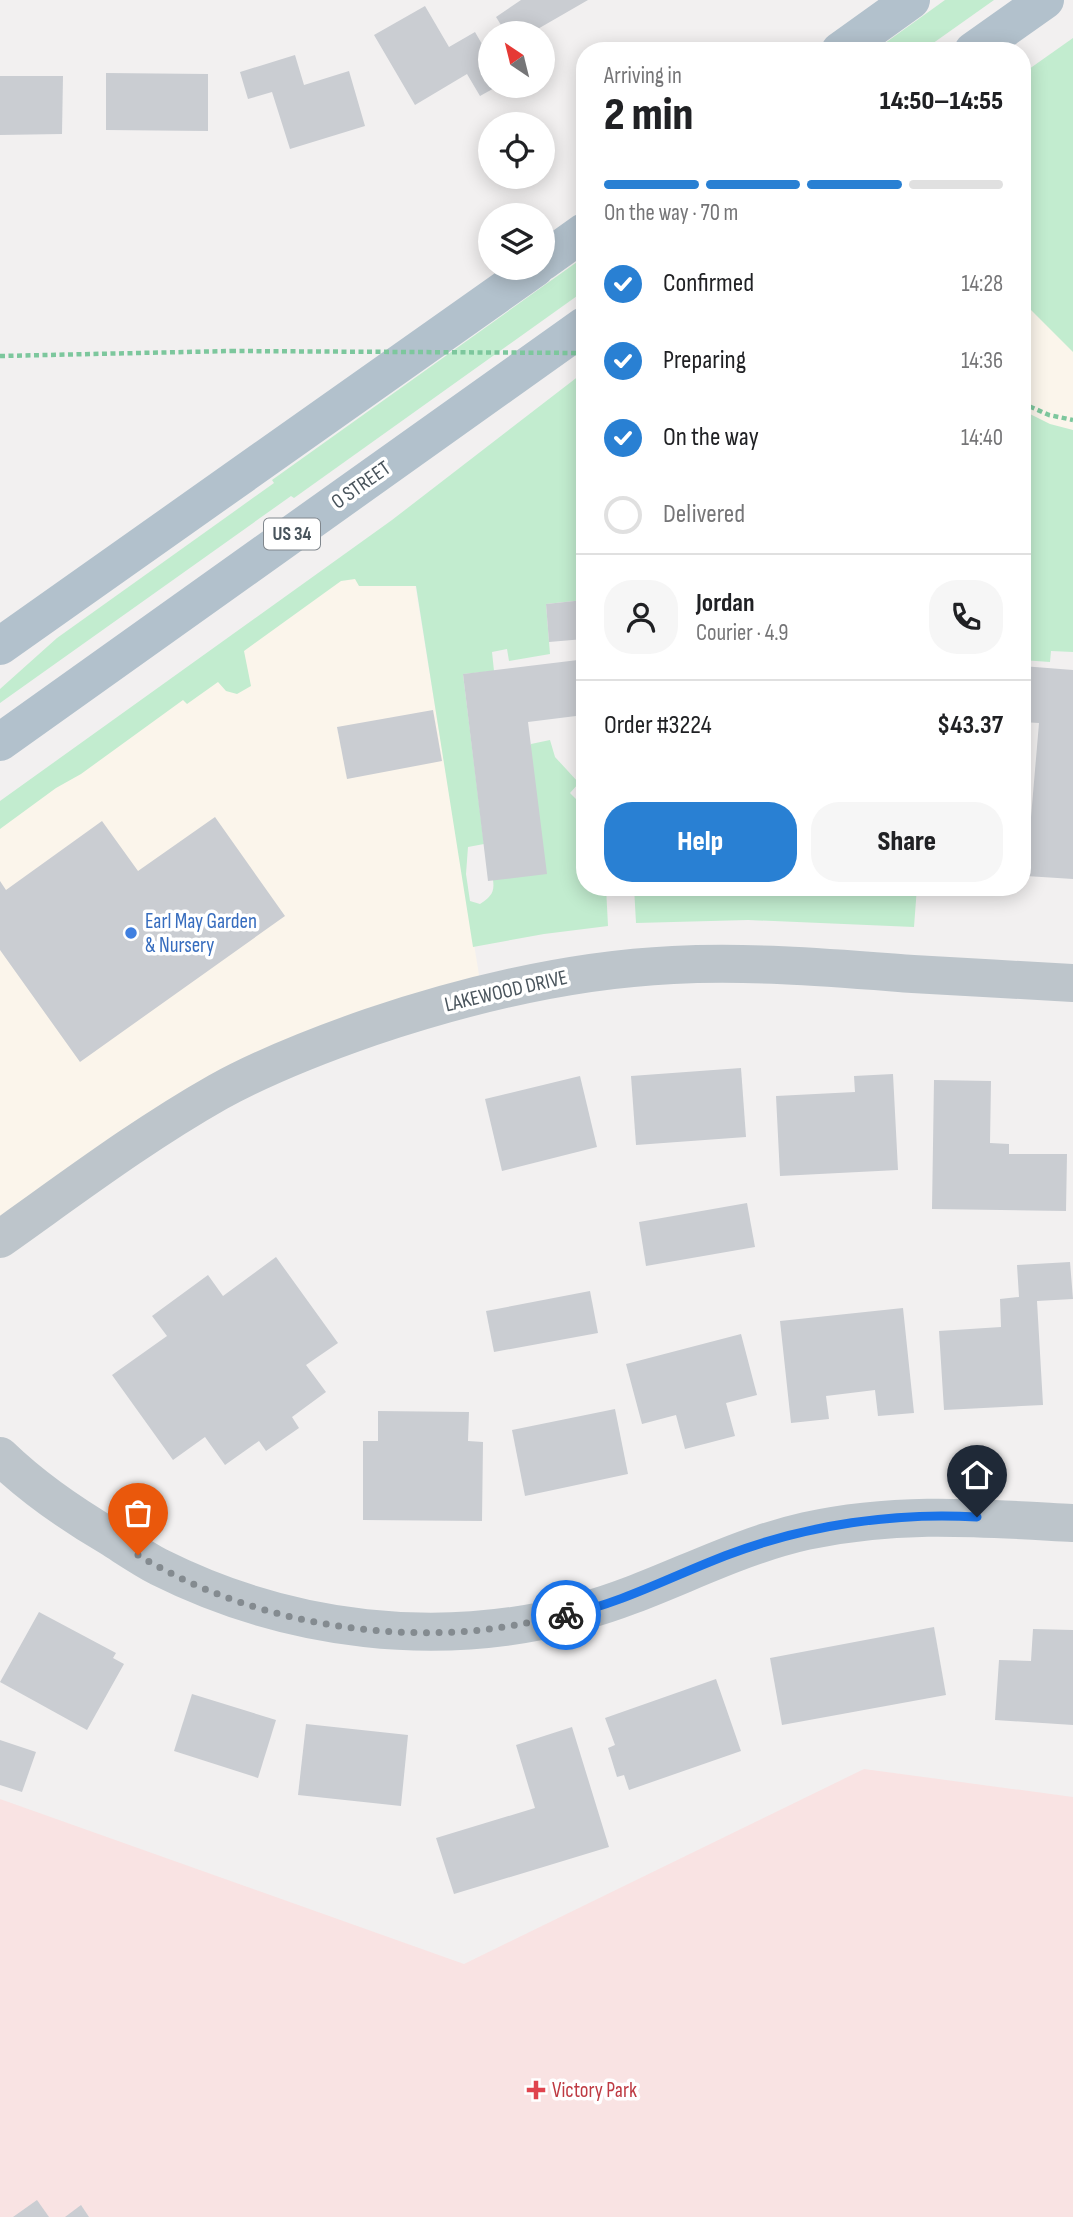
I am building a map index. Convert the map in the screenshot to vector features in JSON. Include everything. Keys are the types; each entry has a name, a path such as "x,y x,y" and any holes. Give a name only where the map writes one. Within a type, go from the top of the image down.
{"main road":[{"path":"853,42 911,0"},
{"path":"986,42 1045,0"},
{"path":"555,253 576,238"},
{"path":"0,646 518,280"},
{"name":"O STREET","path":"0,742 576,332"}],"street":[{"name":"LAKEWOOD DRIVE","path":"0,1239 150,1133 220,1091 327,1042 482,993 572,975 682,965 843,968 1073,983"},
{"path":"0,1456 14,1470 83,1521 156,1566 188,1581 224,1595 315,1622 401,1632 469,1631 508,1627 580,1612 648,1588 734,1552 806,1531 891,1518 953,1516 1073,1524"}],"path":[{"path":"0,356 231,351 576,353"},
{"path":"1031,406 1049,415 1073,420"}],"shaded area":[{"path":"1073,309 1073,626 1031,623 1031,310"},
{"path":"344,567 413,572 482,993 327,1042 0,1239 0,810"},
{"name":"Victory Park","path":"864,1769 1073,1797 1073,2217 0,2217 0,1799 464,1964"}],"green space":[{"path":"945,0 994,0 935,42 887,42"},
{"path":"1073,38 1073,352 1031,310 1031,68"},
{"path":"576,263 576,297 0,703 0,689 57,638 274,483 272,480"},
{"path":"576,378 576,601 546,604 550,654 509,661 507,649 492,652 494,671 463,674 484,844 468,847 466,874 470,901 480,904 492,891 531,744 550,740 555,757 576,780 576,786 570,793 576,799 576,896 606,896 608,926 473,947 416,586 359,586 355,579 341,581 244,651 251,686 237,694 226,691 218,682 187,704 183,700 0,829 0,801 392,520"},
{"path":"1031,414 1050,424 1073,430 1073,652 1051,651 1050,662 1031,661"},
{"path":"634,896 916,896 914,927 748,920 636,923"}],"building":[{"path":"521,0 588,0 552,21 498,21 496,17"},
{"path":"425,6 449,47 475,32 478,37 478,93 467,74 415,105 374,35"},
{"path":"295,55 304,85 349,71 365,126 290,149 272,92 248,99 240,72"},
{"path":"106,73 208,74 208,131 106,130"},
{"path":"0,76 63,76 62,134 0,135"},
{"path":"576,601 576,640 549,642 546,604"},
{"path":"576,660 576,716 528,722 547,874 488,881 463,674"},
{"path":"1031,667 1073,670 1073,879 1031,876 1031,817 1039,723 1031,723"},
{"path":"433,710 442,761 347,779 337,727"},
{"name":"Earl May Garden & Nursery","path":"215,817 285,916 80,1062 0,950 0,881 6,890 102,821 138,871"},
{"path":"741,1068 746,1137 636,1145 631,1076"},
{"path":"893,1074 898,1170 780,1176 776,1096 855,1092 854,1076"},
{"path":"580,1076 597,1147 502,1171 485,1099"},
{"path":"934,1080 991,1081 990,1143 1009,1144 1009,1154 1067,1154 1066,1211 932,1209"},
{"path":"747,1203 755,1247 646,1266 639,1222"},
{"path":"276,1257 338,1343 306,1365 326,1392 292,1417 299,1428 266,1451 259,1441 225,1465 205,1437 173,1460 112,1375 167,1336 152,1316 208,1275 223,1296"},
{"path":"1070,1262 1073,1299 1037,1301 1043,1405 944,1410 939,1331 1001,1327 1000,1299 1019,1297 1017,1265"},
{"path":"590,1291 598,1333 494,1352 486,1311"},
{"path":"903,1308 914,1413 878,1416 875,1390 826,1396 829,1419 791,1423 780,1321"},
{"path":"741,1334 757,1395 726,1403 735,1436 685,1449 676,1415 642,1424 626,1364"},
{"path":"615,1409 628,1474 525,1496 512,1430"},
{"path":"378,1411 469,1412 468,1441 483,1442 482,1521 363,1520 363,1441 378,1441"},
{"path":"39,1612 116,1653 113,1658 124,1664 87,1730 0,1682"},
{"path":"934,1627 946,1695 782,1725 770,1658"},
{"path":"1033,1629 1073,1630 1073,1725 995,1720 999,1660 1031,1661"},
{"path":"716,1679 741,1751 629,1790 624,1775 617,1777 608,1748 615,1745 605,1718"},
{"path":"192,1694 276,1720 258,1778 174,1751"},
{"path":"306,1724 408,1735 401,1806 298,1795"},
{"path":"572,1727 609,1847 454,1894 436,1838 535,1808 516,1745"},
{"path":"0,1740 36,1752 22,1792 0,1785"},
{"path":"37,2200 49,2217 13,2217"},
{"path":"81,2205 89,2217 65,2217"}],"way so far":[{"path":"138,1555 188,1581 224,1595 315,1622 371,1630 469,1631 508,1627 566,1615"}],"place":[{"name":"Earl May Garden & Nursery","path":"131,933"},
{"name":"Victory Park","path":"536,2090"}],"route":[{"path":"566,1615 631,1595 734,1552 806,1531 891,1518 977,1517"}]}
